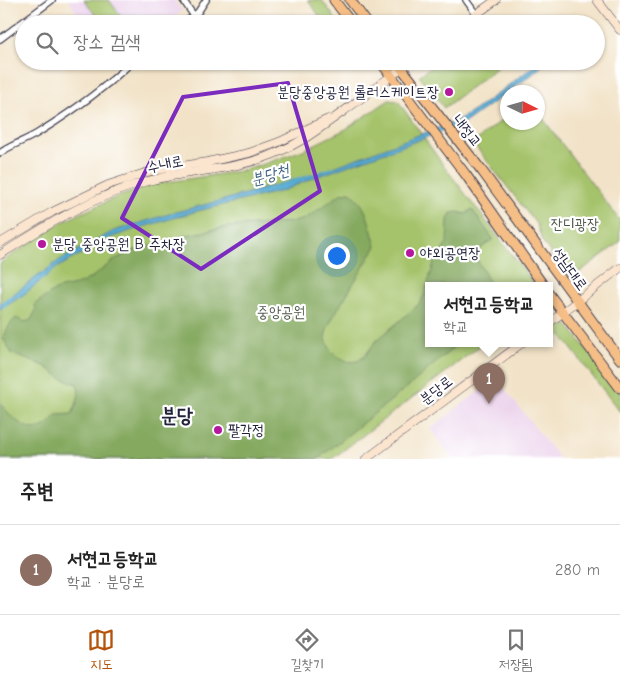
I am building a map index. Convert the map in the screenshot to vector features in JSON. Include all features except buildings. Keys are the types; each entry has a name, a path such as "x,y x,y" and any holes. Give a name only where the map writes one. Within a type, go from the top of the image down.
{"main road":[{"path":"334,0 345,15"},
{"path":"350,0 361,15"},
{"path":"476,14 496,0"},
{"path":"597,0 620,30"},
{"path":"387,70 392,76"},
{"name":"수내로","path":"0,255 41,228 96,199 150,181 240,165 271,156 307,139 392,76 396,70"},
{"name":"내정교","path":"403,70 482,171"},
{"name":"성남대로","path":"392,76 466,174 541,282"},
{"name":"수내로","path":"0,243 52,212 108,185 151,171 249,153 279,142 301,130 339,114"},
{"name":"성남대로","path":"482,171 620,359"},
{"path":"553,320 620,268"},
{"path":"553,300 620,388"},
{"name":"분당로","path":"366,459 517,347"}],"street":[{"path":"32,15 52,0"},
{"path":"183,0 193,15"},
{"path":"195,15 206,0"},
{"path":"466,0 476,14"},
{"path":"0,39 15,28"},
{"path":"0,153 40,132 107,86 123,70"}],"highlighted area":[{"path":"288,83 320,191 201,269 122,218 183,97"}],"shaded area":[{"path":"68,0 174,0 182,11 177,15 79,15"},
{"path":"496,378 560,459 453,459 430,429"}],"green space":[{"path":"84,0 109,0 120,15 95,15"},
{"path":"308,0 322,0 333,15 319,15"},
{"name":"분당중앙공원 롤러스케이트장","path":"427,70 494,70 444,108 419,76"},
{"name":"중앙공원","path":"389,100 398,101 441,162 533,282 425,282 425,347 479,347 332,459 0,459 0,263 58,224 112,199 153,184 241,171 303,150 346,129"},
{"name":"잔디광장","path":"545,121 620,221 620,242 573,277 566,274 542,241 537,225 473,143 500,122 500,130 545,130"},
{"name":"중앙공원","path":"350,192 360,202 370,223 376,246 328,326 325,337 330,349 337,356 349,362 358,361 365,356 375,342 418,305 425,293 425,347 454,347 318,459 0,459 0,404 20,423 34,429 41,428 56,415 72,414 78,395 77,384 61,378 45,366 12,354 3,338 10,324 16,318 25,322 31,320 36,310 35,304 57,289 79,284 91,278 116,259 132,251 182,236 226,227 293,222 305,219 342,193"},
{"name":"중앙공원","path":"472,209 493,239 474,254 489,282 428,282 436,256 447,243 448,220 451,213 466,214"},
{"path":"560,322 567,324 620,392 620,412 554,326"}],"water":[{"path":"529,70 537,70 517,85 509,85"},
{"path":"500,91 500,97 463,124 282,191 197,211 109,238 58,267 23,295 0,310 0,304 60,260 114,231 318,173 456,121"}],"waterway":[{"name":"분당천","path":"268,188 332,168"},
{"name":"분당천","path":"0,304 10,297"}],"place":[{"name":"분당중앙공원 롤러스케이트장","path":"449,92"},
{"name":"분당 중앙공원 B 주차장","path":"42,244"},
{"name":"야외공연장","path":"410,253"},
{"name":"서현고등학교","path":"489,404"},
{"name":"팔각정","path":"218,430"}],"district":[{"name":"분당","path":"177,415"}]}
